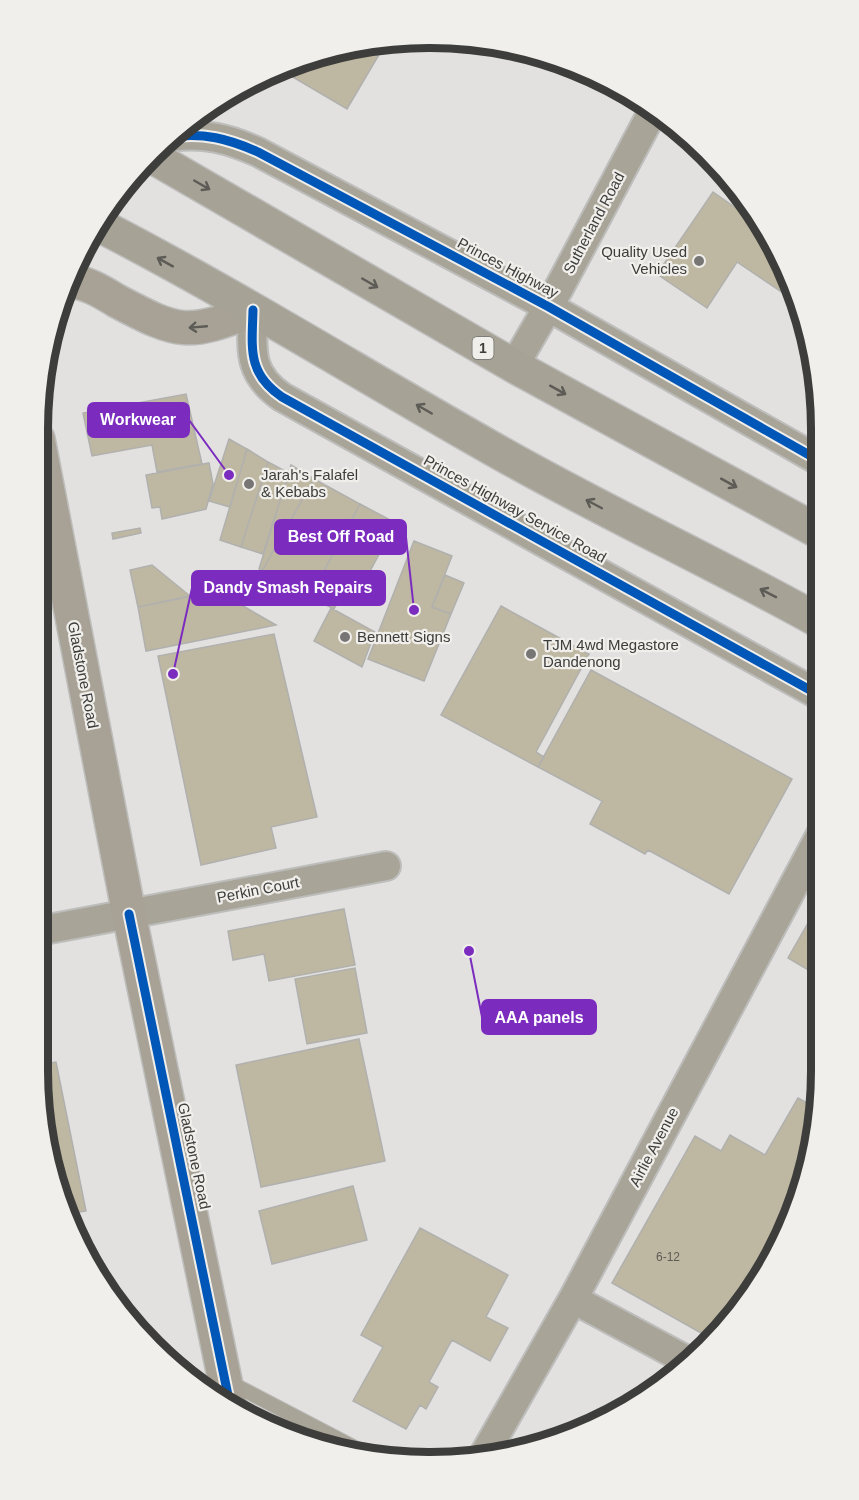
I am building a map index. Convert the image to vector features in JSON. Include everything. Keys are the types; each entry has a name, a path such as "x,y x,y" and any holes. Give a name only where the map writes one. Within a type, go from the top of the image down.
{"highway":[{"name":"1","path":"159,161 514,366 811,528"},
{"path":"105,229 253,310 503,455 655,537 811,617"}],"main road":[{"path":"78,283 88,285 154,321 169,326 204,328 253,310"},
{"name":"Gladstone Road","path":"48,491 129,914 228,1393"}],"street":[{"name":"Sutherland Road","path":"514,366 549,307 649,118"},
{"name":"Princes Highway","path":"186,137 213,136 244,146 549,307 811,456"},
{"name":"Princes Highway Service Road","path":"253,310 254,363 262,380 282,397 811,692"},
{"name":"Airlie Avenue","path":"488,1448 573,1299 811,853"},
{"name":"Perkin Court","path":"48,929 387,866"},
{"path":"573,1299 681,1357"}],"lane":[{"path":"228,1393 336,1440"}],"building":[{"path":"381,51 347,109 289,75 331,61"},
{"path":"713,192 747,218 772,261 786,295 737,262 707,308 657,274"},
{"path":"186,394 202,464 157,472 152,445 92,456 83,413"},
{"path":"229,439 247,449 230,507 209,501"},
{"name":"Jarah's Falafel & Kebabs","path":"247,449 268,462 241,547 220,540"},
{"path":"268,462 289,473 263,554 241,547"},
{"path":"209,463 213,484 206,509 162,519 160,507 152,508 146,475"},
{"path":"291,465 314,479 262,571 259,569"},
{"path":"314,479 360,504 310,597 262,571"},
{"path":"360,504 396,523 363,584 351,578 334,609 310,597"},
{"path":"140,528 141,533 113,539 112,533"},
{"path":"414,541 452,556 432,607 451,614 424,681 368,659"},
{"path":"152,565 190,596 138,607 130,570"},
{"path":"445,575 464,583 451,614 432,607"},
{"path":"217,591 276,625 146,651 138,607"},
{"path":"501,606 589,654 536,752 544,757 538,767 441,715"},
{"name":"Bennett Signs","path":"331,608 375,632 362,667 314,641"},
{"path":"274,634 317,817 271,827 276,848 201,865 158,656"},
{"path":"591,670 792,779 729,894 648,850 645,854 590,824 602,801 538,767"},
{"path":"344,909 355,965 269,981 264,954 233,960 228,931"},
{"path":"811,918 811,972 788,958"},
{"path":"355,968 367,1033 307,1044 295,979"},
{"path":"359,1039 385,1161 261,1187 236,1065"},
{"path":"56,1062 86,1211 76,1213 61,1169 51,1120 48,1063"},
{"path":"798,1098 809,1104 804,1145 798,1169 772,1239 747,1282 704,1335 612,1283 695,1136 721,1151 730,1135 765,1155"},
{"path":"353,1186 367,1240 272,1264 259,1211"},
{"path":"420,1228 508,1275 486,1317 508,1328 490,1361 452,1340 429,1382 438,1387 426,1409 420,1405 406,1429 353,1401 383,1347 361,1335"}],"cycle path":[{"path":"187,136 216,138 237,143 258,152 549,307 811,456"},
{"path":"253,310 252,337 257,369 271,388 282,397 811,691"},
{"path":"129,914 228,1394"}],"place":[{"name":"Quality Used Vehicles","path":"699,261"},
{"name":"Workwear","path":"229,475"},
{"name":"Jarah's Falafel & Kebabs","path":"249,484"},
{"name":"Best Off Road","path":"414,610"},
{"name":"Bennett Signs","path":"345,637"},
{"name":"TJM 4wd Megastore Dandenong","path":"531,654"},
{"name":"Dandy Smash Repairs","path":"173,674"},
{"name":"AAA panels","path":"469,951"}]}
